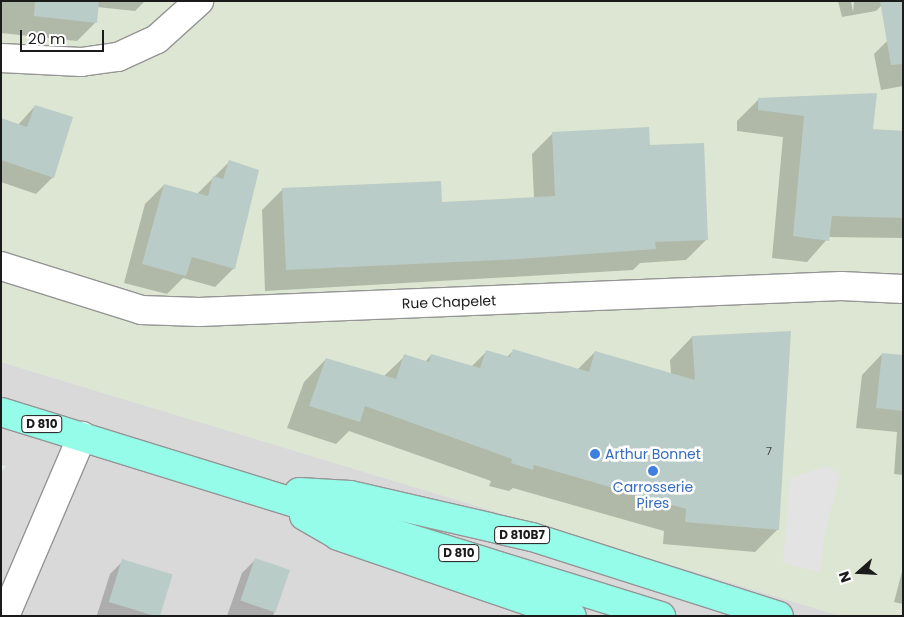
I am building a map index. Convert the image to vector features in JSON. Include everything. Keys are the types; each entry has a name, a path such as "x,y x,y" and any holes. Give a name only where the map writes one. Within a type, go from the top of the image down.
{"main road":[{"name":"D 810","path":"1,412 660,616"},
{"path":"257,490 338,536 572,616"},
{"name":"D 810B7","path":"257,490 350,495 532,537 779,616"}],"street":[{"path":"1,58 80,62 118,56 157,38 198,1"},
{"name":"Rue Chapelet","path":"1,266 141,310 199,312 841,286 903,289"},
{"path":"12,614 82,436"}],"shaded area":[{"path":"1,1 903,1 903,616 841,616 1,362"},
{"path":"1,362 841,616 1,616 1,473 6,466 1,465"},
{"path":"827,466 840,475 824,536 821,573 783,563 790,478"}],"building":[{"path":"35,1 99,1 97,23 34,16"},
{"path":"880,1 903,1 903,64 891,65"},
{"path":"877,93 873,129 903,131 903,218 832,216 829,241 793,236 804,116 758,110 758,98"},
{"path":"35,105 73,117 54,178 1,160 1,118 27,127"},
{"path":"649,127 650,145 704,143 708,240 655,242 656,249 519,259 286,270 282,188 441,181 442,202 555,196 552,132"},
{"path":"229,160 259,170 235,269 192,257 186,276 142,264 164,184 208,196 213,176 223,179"},
{"path":"791,331 779,530 685,522 686,509 534,465 533,470 511,463 512,459 365,406 360,422 309,406 326,358 396,379 404,354 429,362 431,354 480,368 486,350 510,357 513,349 589,372 595,351 695,380 692,336"},
{"path":"882,353 903,355 903,411 876,408"},
{"path":"255,558 290,570 275,613 240,601"},
{"path":"122,559 173,574 160,616 109,602"}],"place":[{"name":"Arthur Bonnet","path":"595,454"},
{"name":"Carrosserie Pires","path":"653,471"}]}
